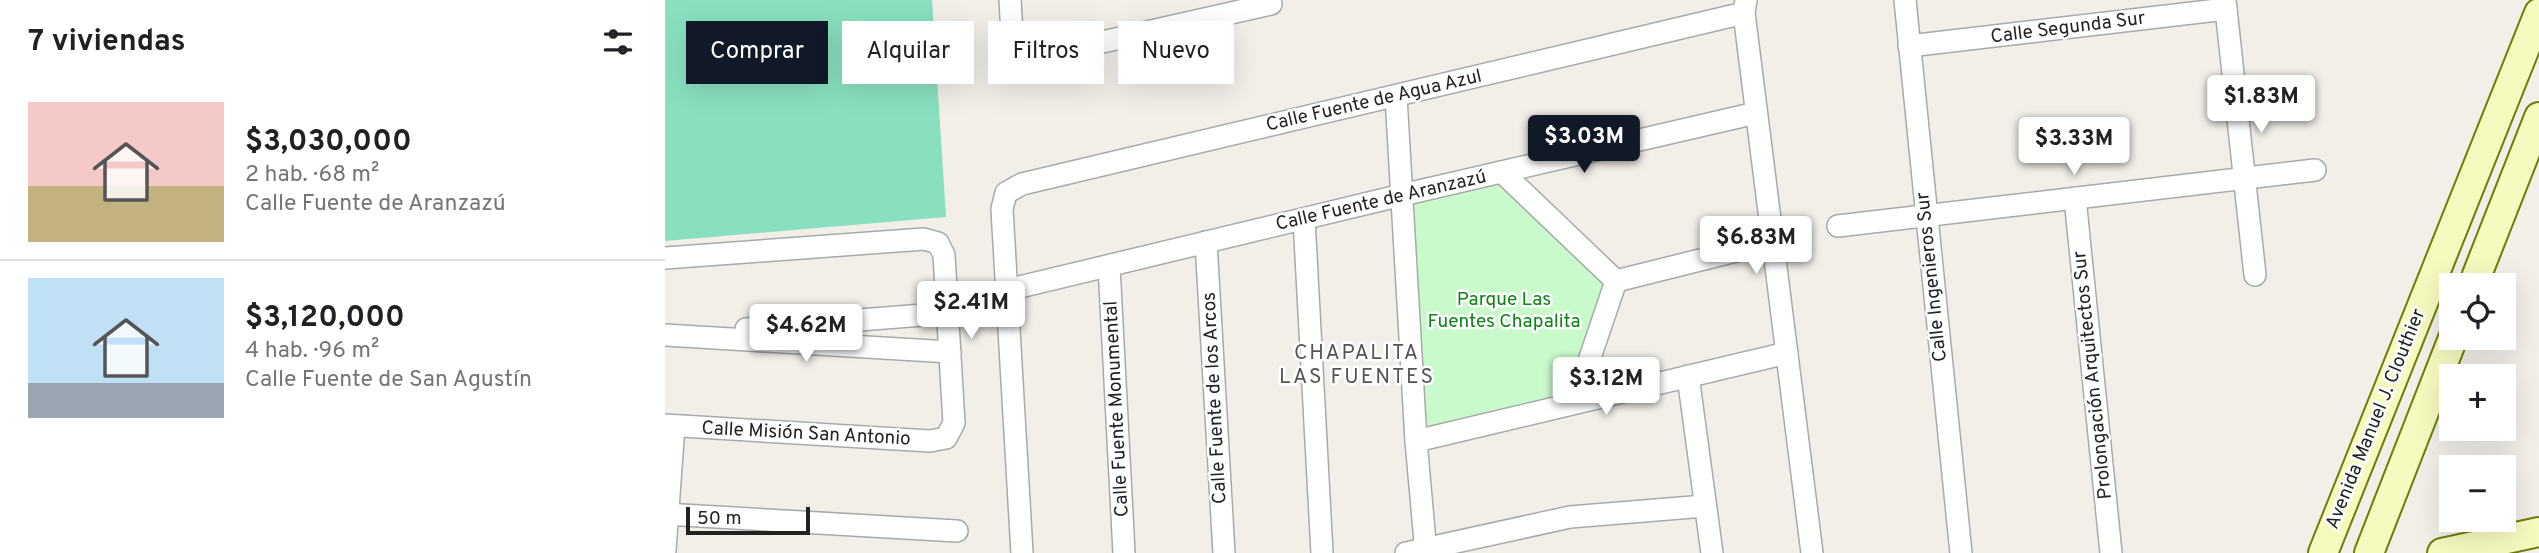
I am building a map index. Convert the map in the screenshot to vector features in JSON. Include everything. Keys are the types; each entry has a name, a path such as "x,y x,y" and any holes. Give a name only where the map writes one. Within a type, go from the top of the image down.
{"main road":[{"name":"Avenida Manuel J. Clouthier","path":"2323,553 2539,13"},
{"path":"2478,273 2539,117"},
{"path":"2369,553 2448,350"},
{"path":"2442,553 2539,532"}],"street":[{"path":"1010,0 1013,39 1018,48 1027,55 1036,57 1227,7 1259,4"},
{"name":"Calle Ingenieros Sur","path":"1905,0 1961,553"},
{"path":"2226,5 2255,275"},
{"name":"Calle Segunda Sur","path":"1909,46 2226,5"},
{"path":"1745,6 1812,553"},
{"name":"Calle Fuente de Agua Azul","path":"1007,290 1002,209 1006,193 1022,184 1396,96 1745,6"},
{"path":"1396,96 1416,441 1419,551 1570,517 1705,506"},
{"name":"Calle Fuente de Aranzazú","path":"1007,290 1756,113"},
{"path":"1838,226 2315,170"},
{"path":"1502,172 1616,281"},
{"name":"Prolongación Arquitectos Sur","path":"2075,198 2111,553"},
{"path":"1304,219 1322,553"},
{"path":"665,258 924,239 938,243 944,255 950,352 666,335"},
{"name":"Calle Fuente de los Arcos","path":"1206,242 1224,553"},
{"path":"1616,281 1772,242"},
{"name":"Calle Fuente Monumental","path":"1109,266 1124,553"},
{"path":"1576,402 1616,281"},
{"path":"1007,290 1022,553"},
{"path":"666,335 948,313"},
{"name":"Calle Misión San Antonio","path":"669,426 930,441 946,438 954,423 950,352"},
{"path":"1416,441 1787,353"},
{"path":"1688,376 1712,553"},
{"path":"665,550 669,426"},
{"path":"666,514 957,531"}],"green space":[{"path":"665,0 932,0 933,21 842,21 842,84 937,84 946,217 665,241"},
{"name":"Parque Las Fuentes Chapalita","path":"1498,181 1603,284 1570,400 1424,434 1412,203"}],"district":[{"name":"CHAPALITA LAS FUENTES","path":"1357,365"}]}
